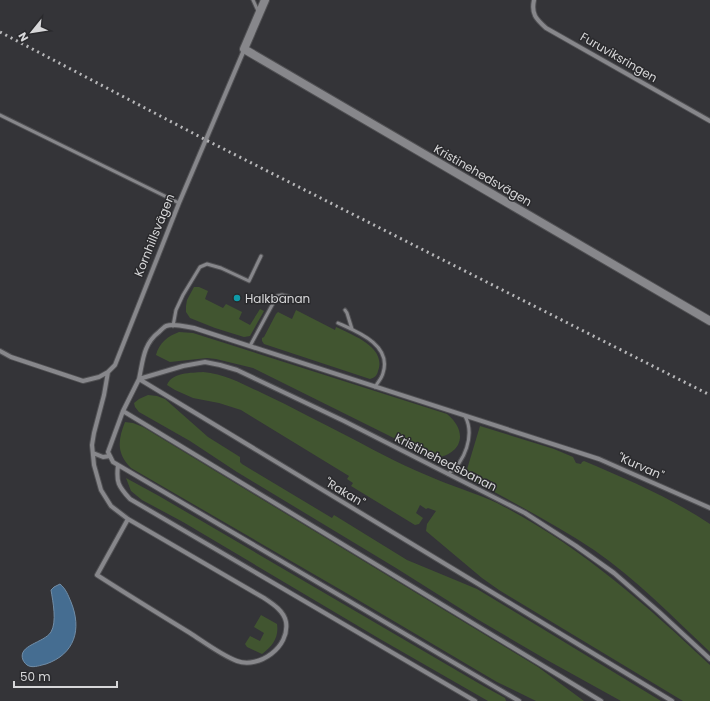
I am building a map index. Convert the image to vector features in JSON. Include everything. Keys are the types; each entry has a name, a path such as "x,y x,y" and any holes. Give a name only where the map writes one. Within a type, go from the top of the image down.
{"street":[{"name":"Kornhillsvägen","path":"108,372 114,365 265,0"},
{"name":"Furuviksringen","path":"534,0 532,8 533,13 546,28 710,121"},
{"name":"Kristinehedsvägen","path":"244,50 710,321"},
{"path":"465,416 194,328 179,325 166,326 155,334 148,343 139,379 123,411 108,452 113,462 513,699 519,701"},
{"path":"0,352 83,381 99,377 108,372"},
{"name":"Kristinehedsbanan","path":"139,379 161,371 205,362 232,368 344,421 525,513 576,546 614,573 637,592 710,659"},
{"path":"108,372 92,445 94,465 101,490 111,506 128,519 264,598 280,610 286,622 285,633 280,644 271,655 262,660 249,664 237,661 97,575 128,519"},
{"name":"\"Rakan\"","path":"139,379 672,701"},
{"path":"123,411 601,701"},
{"name":"\"Kurvan\"","path":"465,416 599,459 710,508"},
{"path":"93,453 103,457 110,456"},
{"path":"118,465 117,480 120,489 130,499 475,701"}],"lane":[{"path":"253,0 260,14"},
{"path":"0,115 180,204"},
{"path":"173,326 176,310 200,267 207,264 222,268 250,281 261,256"},
{"path":"250,346 277,296 282,295 291,297"},
{"path":"345,310 352,329"},
{"path":"338,323 367,337 376,344 382,354 385,366 383,375 375,387"},
{"path":"448,474 461,462 466,450 469,424 465,416"}],"green space":[{"path":"194,287 199,287 208,291 205,299 223,308 226,304 242,312 239,319 250,325 260,309 264,311 250,336 244,337 190,318 186,312 186,306 187,300"},
{"path":"296,310 335,330 336,327 366,343 377,355 379,363 376,375 370,379 264,344 262,338 264,337 276,314 278,312 292,319"},
{"path":"179,332 193,333 447,414 458,428 460,435 459,442 456,448 451,452 444,456 434,458 253,368 207,358 170,362 156,355 164,340"},
{"path":"203,372 227,377 241,383 383,455 438,480 497,503 556,537 610,576 710,665 710,701 683,701 499,590 482,578 426,531 427,524 436,511 428,508 426,509 420,505 416,513 423,518 419,524 415,525 351,486 353,483 347,479 349,476 241,410 219,403 193,398 167,385 169,381 177,375"},
{"path":"148,395 165,399 208,437 240,457 240,462 242,464 332,518 334,515 407,560 477,589 661,701 621,701 477,619 237,472 190,441 139,412 134,403"},
{"path":"125,422 143,427 538,667 584,701 536,701 497,682 131,468 123,457 120,446 121,435"},
{"path":"480,426 554,449 573,457 576,463 581,464 584,461 664,497 710,524 710,652 668,612 610,561 546,521 465,476"},
{"path":"126,478 505,698 506,701 488,701 183,522 142,500 131,491"},
{"path":"261,615 277,624 277,633 274,641 262,654 247,647 245,644 250,636 260,641 264,633 254,627"}],"water":[{"path":"60,584 67,592 74,612 76,631 74,639 64,654 56,660 40,666 29,666 24,662 22,655 27,647 48,636 51,632 54,617 51,590"}],"railway":[{"path":"0,32 206,140 710,395"}],"place":[{"name":"Halkbanan","path":"237,298"}]}
